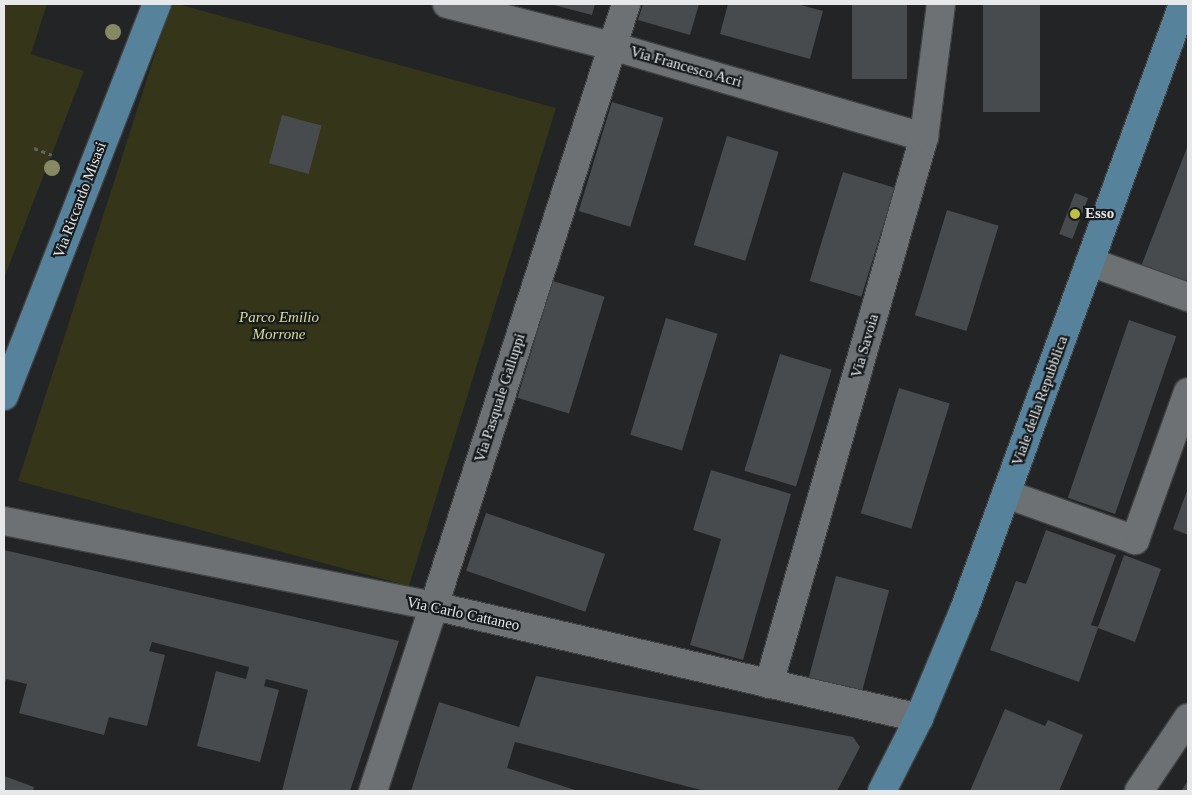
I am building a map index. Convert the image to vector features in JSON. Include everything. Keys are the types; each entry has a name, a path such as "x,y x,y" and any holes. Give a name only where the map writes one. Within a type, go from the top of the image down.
{"main road":[{"name":"Via Riccardo Misasi","path":"4,396 157,4"},
{"name":"Viale della Repubblica","path":"882,791 919,718 964,610 1183,4"}],"street":[{"name":"Via Francesco Acri","path":"447,4 612,46 924,137"},
{"name":"Via Pasquale Galluppi","path":"373,791 626,4"},
{"name":"Via Savoia","path":"769,684 924,137 941,4"},
{"path":"1090,262 1188,297"},
{"path":"1006,494 1135,540 1187,398"},
{"name":"Via Carlo Cattaneo","path":"4,521 434,606 919,718"},
{"path":"1139,791 1188,718"}],"path":[{"path":"34,148 52,154"}],"green space":[{"path":"4,4 47,4 31,54 84,71 4,278"},
{"name":"Parco Emilio Morrone","path":"171,4 178,4 556,108 409,586 18,481"}],"building":[{"path":"550,4 595,4 592,15"},
{"path":"643,4 699,4 690,35 638,20"},
{"path":"728,4 797,4 823,11 810,59 720,34"},
{"path":"852,4 907,4 907,79 852,79"},
{"path":"983,4 1040,4 1040,112 983,112"},
{"path":"612,102 664,118 630,227 579,211"},
{"path":"282,115 322,126 309,174 269,163"},
{"path":"727,136 779,152 745,261 694,245"},
{"path":"1188,145 1188,285 1140,269"},
{"path":"843,172 895,188 861,297 810,281"},
{"path":"1075,193 1088,198 1072,239 1059,234"},
{"path":"947,210 999,226 966,331 915,315"},
{"path":"553,281 605,297 569,413 517,398"},
{"path":"666,318 718,334 682,450 630,435"},
{"path":"1129,320 1176,336 1115,514 1068,498"},
{"path":"780,354 832,370 796,486 744,471"},
{"path":"899,388 950,403 911,529 861,513"},
{"path":"711,470 791,494 743,660 690,645 721,539 693,530"},
{"path":"1188,488 1188,535 1173,529"},
{"path":"486,513 605,554 585,612 466,571"},
{"path":"1046,530 1116,555 1091,625 1098,627 1124,555 1161,569 1135,642 1098,628 1079,682 990,650 1016,581 1026,584"},
{"path":"4,550 399,641 350,791 282,791 308,690 266,679 264,686 279,690 260,762 197,746 216,671 246,679 249,667 152,642 149,651 165,655 147,726 109,717 104,735 19,713 27,684 6,679 4,687"},
{"path":"836,576 889,590 861,694 808,679"},
{"path":"536,676 853,737 860,747 837,791 705,791 515,742 507,768 578,791 411,791 439,702 519,727"},
{"path":"1005,709 1045,726 1048,720 1083,735 1059,791 970,791"},
{"path":"4,776 34,787 33,791 4,791"},
{"path":"1188,781 1188,791 1181,791"}],"place":[{"name":"Esso","path":"1075,214"}]}
